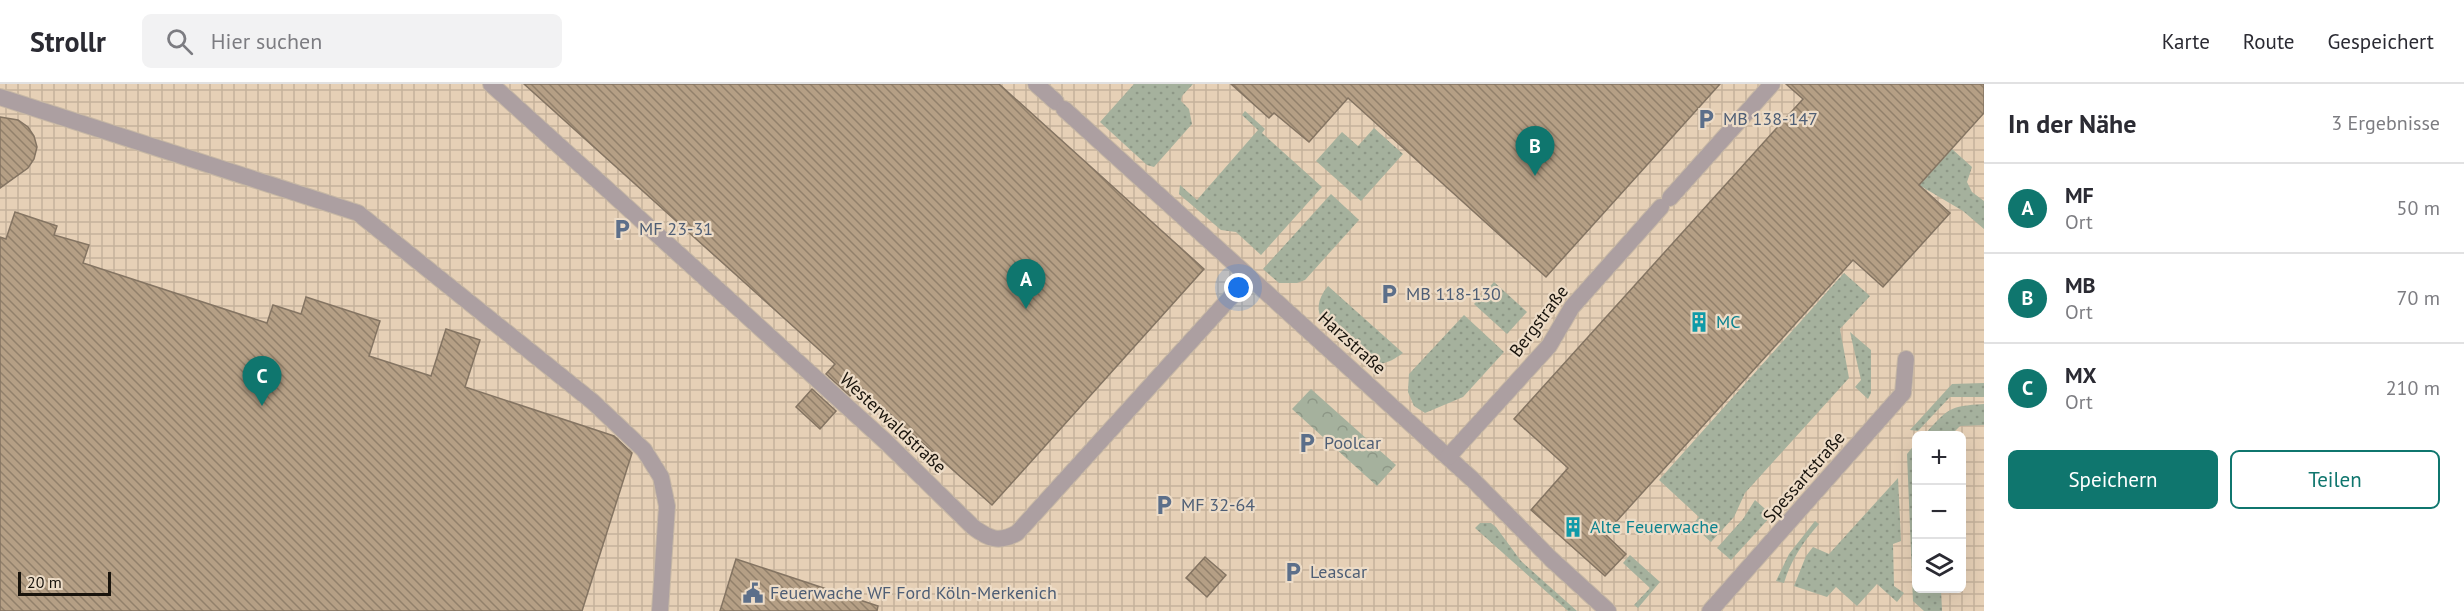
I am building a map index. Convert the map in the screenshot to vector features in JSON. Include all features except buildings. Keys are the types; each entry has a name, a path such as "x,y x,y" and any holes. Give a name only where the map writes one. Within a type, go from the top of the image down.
{"lane":[{"name":"Westerwaldstraße","path":"491,84 885,441 973,527 988,538 1005,540 1017,533 1249,277"},
{"name":"Harzstraße","path":"1036,84 1448,457 1551,559 1608,611"},
{"name":"Bergstraße","path":"1448,457 1549,346 1572,307 1772,84"},
{"path":"0,97 358,213 593,402 644,450 661,477 667,506 660,611"},
{"name":"Spessartstraße","path":"1710,611 1903,393 1906,359"}],"shaded area":[{"path":"0,84 1984,84 1984,611 0,611"}],"green space":[{"path":"1134,84 1193,84 1182,96 1181,101 1189,109 1192,124 1154,167 1147,165 1100,122"},
{"path":"1245,111 1265,129 1262,133 1322,187 1261,255 1236,232 1221,230 1179,194 1180,185 1197,200 1258,130 1242,115"},
{"path":"1374,128 1403,154 1361,201 1316,161 1342,132 1358,146"},
{"path":"1952,149 1972,167 1967,182 1972,192 1984,201 1984,229 1963,211 1919,185"},
{"path":"1331,194 1359,220 1305,280 1297,283 1279,283 1263,269"},
{"path":"1844,273 1870,296 1840,329 1849,378 1745,493 1734,517 1711,542 1692,525 1699,517 1659,480"},
{"path":"1494,282 1527,312 1507,334 1474,304"},
{"path":"1328,286 1403,353 1388,362 1373,364 1362,358 1334,334 1322,321 1319,313 1321,296"},
{"path":"1464,315 1504,352 1463,397 1425,413 1414,406 1408,392 1409,374"},
{"path":"1850,332 1871,350 1871,393 1868,399 1855,387 1861,380"},
{"path":"1984,383 1984,397 1950,397 1918,431 1910,430 1952,384"},
{"path":"1311,389 1396,465 1377,486 1292,409"},
{"path":"1984,404 1984,425 1960,426 1955,431 1928,431 1944,414 1963,406"},
{"path":"1912,448 1912,576 1907,454"},
{"path":"1898,478 1901,541 1893,544 1894,586 1904,593 1897,602 1877,584 1857,606 1836,587 1827,597 1794,586 1806,556 1813,547 1829,554"},
{"path":"1755,500 1772,515 1731,560 1717,548 1743,519"},
{"path":"1815,521 1819,524 1798,552 1784,583 1776,581 1789,554"},
{"path":"1480,523 1491,523 1496,527 1521,561 1577,611 1568,611 1475,528"},
{"path":"1630,555 1660,582 1638,608 1634,605 1650,588 1623,563"},
{"path":"1913,593 1941,593 1942,611 1924,611 1913,601"}],"place":[{"name":"MB 138-147","path":"1706,119"},
{"name":"MB","path":"1535,176"},
{"name":"MF 23-31","path":"622,229"},
{"name":"MB 118-130","path":"1389,294"},
{"name":"MF","path":"1026,309"},
{"name":"MC","path":"1699,322"},
{"name":"MX","path":"262,406"},
{"name":"Poolcar","path":"1307,443"},
{"name":"MF 32-64","path":"1164,505"},
{"name":"Alte Feuerwache","path":"1573,527"},
{"name":"Leascar","path":"1293,572"},
{"name":"Feuerwache WF Ford Köln-Merkenich","path":"753,593"}]}
